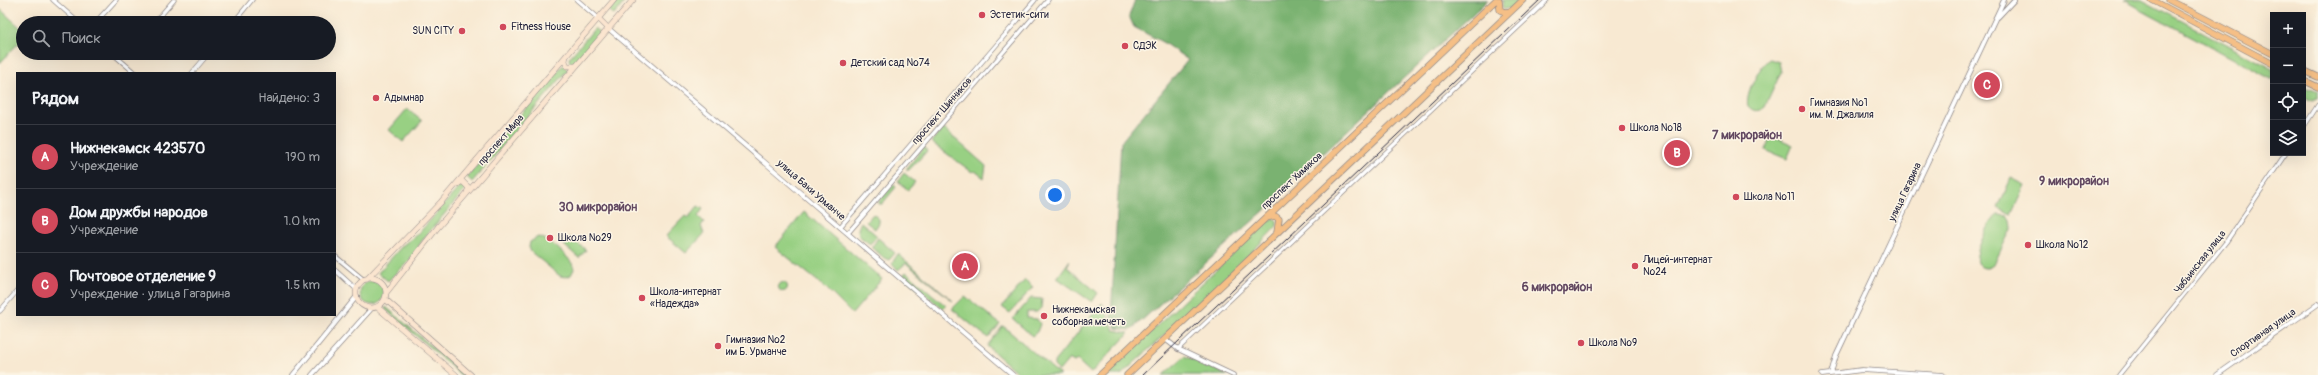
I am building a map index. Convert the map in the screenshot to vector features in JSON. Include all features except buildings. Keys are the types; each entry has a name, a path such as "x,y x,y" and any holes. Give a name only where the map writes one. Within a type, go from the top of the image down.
{"main road":[{"name":"проспект Мира","path":"366,279 419,227 614,0"},
{"name":"проспект Мира","path":"386,296 467,193 633,0"},
{"path":"1498,0 1498,7 1502,11 1508,12 1512,10"},
{"name":"проспект Химиков","path":"1100,375 1498,0"},
{"path":"1127,375 1523,0"},
{"path":"2152,0 2270,62"},
{"path":"2169,0 2270,52"},
{"name":"улица Баки Урманче","path":"598,18 609,29"},
{"path":"567,55 565,61 567,66 572,68 578,65"},
{"path":"2306,71 2318,77"},
{"path":"2306,82 2318,88"},
{"path":"456,185 462,181 466,183 469,188 467,193"},
{"path":"1264,219 1275,216 1279,219 1279,226 1276,234"},
{"path":"456,375 374,308 360,303 356,294 359,285 366,279 380,281 386,296 471,375"},
{"path":"374,308 386,296"}],"street":[{"path":"53,0 71,16"},
{"path":"101,16 116,0"},
{"path":"160,16 174,0"},
{"path":"239,16 252,0"},
{"path":"578,0 598,18"},
{"name":"проспект Шинников","path":"848,233 1048,0"},
{"path":"1178,349 1547,0"},
{"name":"улица Гагарина","path":"1831,373 1836,356 2004,0"},
{"name":"улица Гагарина","path":"1996,19 2014,0"},
{"name":"проспект Шинников","path":"840,227 1033,1"},
{"name":"улица Баки Урманче","path":"609,29 1013,375"},
{"path":"120,60 134,72"},
{"path":"193,72 202,60"},
{"path":"2306,123 2318,105"},
{"name":"Чабьинская улица","path":"2119,375 2226,242 2284,156"},
{"path":"336,257 366,279"},
{"path":"293,375 356,294 355,288 336,271"},
{"path":"0,311 16,293"},
{"name":"Спортивная улица","path":"2218,375 2318,304"},
{"path":"312,375 374,308"},
{"path":"1165,339 1178,349 1233,375"},
{"path":"1822,375 1831,373 1879,370 1943,375"}],"green space":[{"path":"618,0 626,0 614,15 609,11"},
{"path":"1135,0 1488,0 1319,157 1305,173 1299,172 1279,191 1278,195 1266,209 1131,330 1116,328 1111,317 1121,142 1188,60 1164,43 1134,27 1129,16"},
{"path":"1503,0 1518,0 1510,8 1505,9 1502,7"},
{"path":"2124,0 2142,0 2270,67 2270,78"},
{"path":"0,9 16,24 16,46 0,63"},
{"path":"595,28 601,33 574,63 570,63 569,58"},
{"path":"1770,59 1779,62 1781,72 1765,107 1761,110 1754,110 1748,106 1748,95 1762,66"},
{"path":"563,65 568,70 472,182 467,177"},
{"path":"2306,87 2318,92 2318,99 2312,101 2306,98"},
{"path":"407,109 422,121 403,142 389,130"},
{"path":"944,129 986,166 984,178 975,171 972,172 931,142 940,131"},
{"path":"1771,135 1793,145 1787,159 1765,150"},
{"path":"924,147 927,151 909,170 907,170 907,168"},
{"path":"904,173 915,182 908,190 898,181"},
{"path":"2011,178 2025,185 2011,215 1998,208"},
{"path":"462,184 466,187 465,190 424,238 409,261 388,281 378,273 403,245 419,233"},
{"path":"893,184 896,187 882,204 879,204 879,201"},
{"path":"698,206 703,209 698,216 704,222 701,226 704,234 686,253 666,236 685,216 688,218"},
{"path":"804,212 882,279 852,314 826,288 775,247"},
{"path":"873,214 879,219 879,223 875,229 866,222"},
{"path":"1998,215 2008,216 2012,227 1994,264 1990,267 1983,268 1977,263 1977,253 1987,230"},
{"path":"1274,218 1277,221 1277,226 1232,272 1121,375 1105,375 1269,220"},
{"path":"861,222 877,236 870,244 859,236 858,229"},
{"path":"538,237 553,245 570,260 574,269 571,275 566,277 560,276 531,252 529,247 530,242"},
{"path":"570,237 586,250 579,258 564,245"},
{"path":"878,238 895,253 889,260 884,258 872,247"},
{"path":"898,254 953,301 906,263 898,270 892,263"},
{"path":"1070,260 1067,267 1098,293 1092,302 1057,278"},
{"path":"906,272 946,306 943,309 903,276"},
{"path":"1025,280 1033,287 1010,313 1002,307"},
{"path":"372,281 380,285 384,293 380,301 372,305 364,301 360,293 364,285"},
{"path":"781,283 785,283 787,287 785,291 781,291 779,289 779,285"},
{"path":"965,296 1000,324 988,338 952,309"},
{"path":"1031,298 1042,299 1041,308 1037,312 1027,312 1027,318 1037,319 1040,324 1037,332 1032,336 1013,319"},
{"path":"1102,303 1114,330 1129,333 1091,373 1077,360 1074,362 1069,359 1059,371 1054,366 1054,362"},
{"path":"386,307 465,375 461,375 385,309"},
{"path":"1003,326 1060,375 1020,375 987,346"},
{"path":"1185,356 1227,375 1163,375"}],"tram line":[{"path":"1143,375 1540,0"}],"place":[{"name":"Эстетик-сити","path":"982,15"},
{"name":"Fitness House","path":"503,27"},
{"name":"SUN CITY","path":"462,31"},
{"name":"СДЭК","path":"1125,46"},
{"name":"Детский сад №74","path":"843,63"},
{"name":"Почтовое отделение 9","path":"1987,85"},
{"name":"Адымнар","path":"376,98"},
{"name":"Гимназия №1 им. М. Джалиля","path":"1802,109"},
{"name":"Школа №18","path":"1622,128"},
{"name":"Дом дружбы народов","path":"1677,153"},
{"name":"Школа №11","path":"1736,197"},
{"name":"Школа №29","path":"550,238"},
{"name":"Школа №12","path":"2028,245"},
{"name":"Нижнекамск 423570","path":"965,266"},
{"name":"Лицей-интернат №24","path":"1635,266"},
{"name":"Школа-интернат «Надежда»","path":"642,298"},
{"name":"Нижнекамская соборная мечеть","path":"1044,316"},
{"name":"Школа №9","path":"1581,343"},
{"name":"Гимназия №2 им Б. Урманче","path":"718,346"}],"district":[{"name":"7 микрорайон","path":"1747,135"},
{"name":"9 микрорайон","path":"2074,181"},
{"name":"30 микрорайон","path":"598,207"},
{"name":"6 микрорайон","path":"1557,287"}]}
